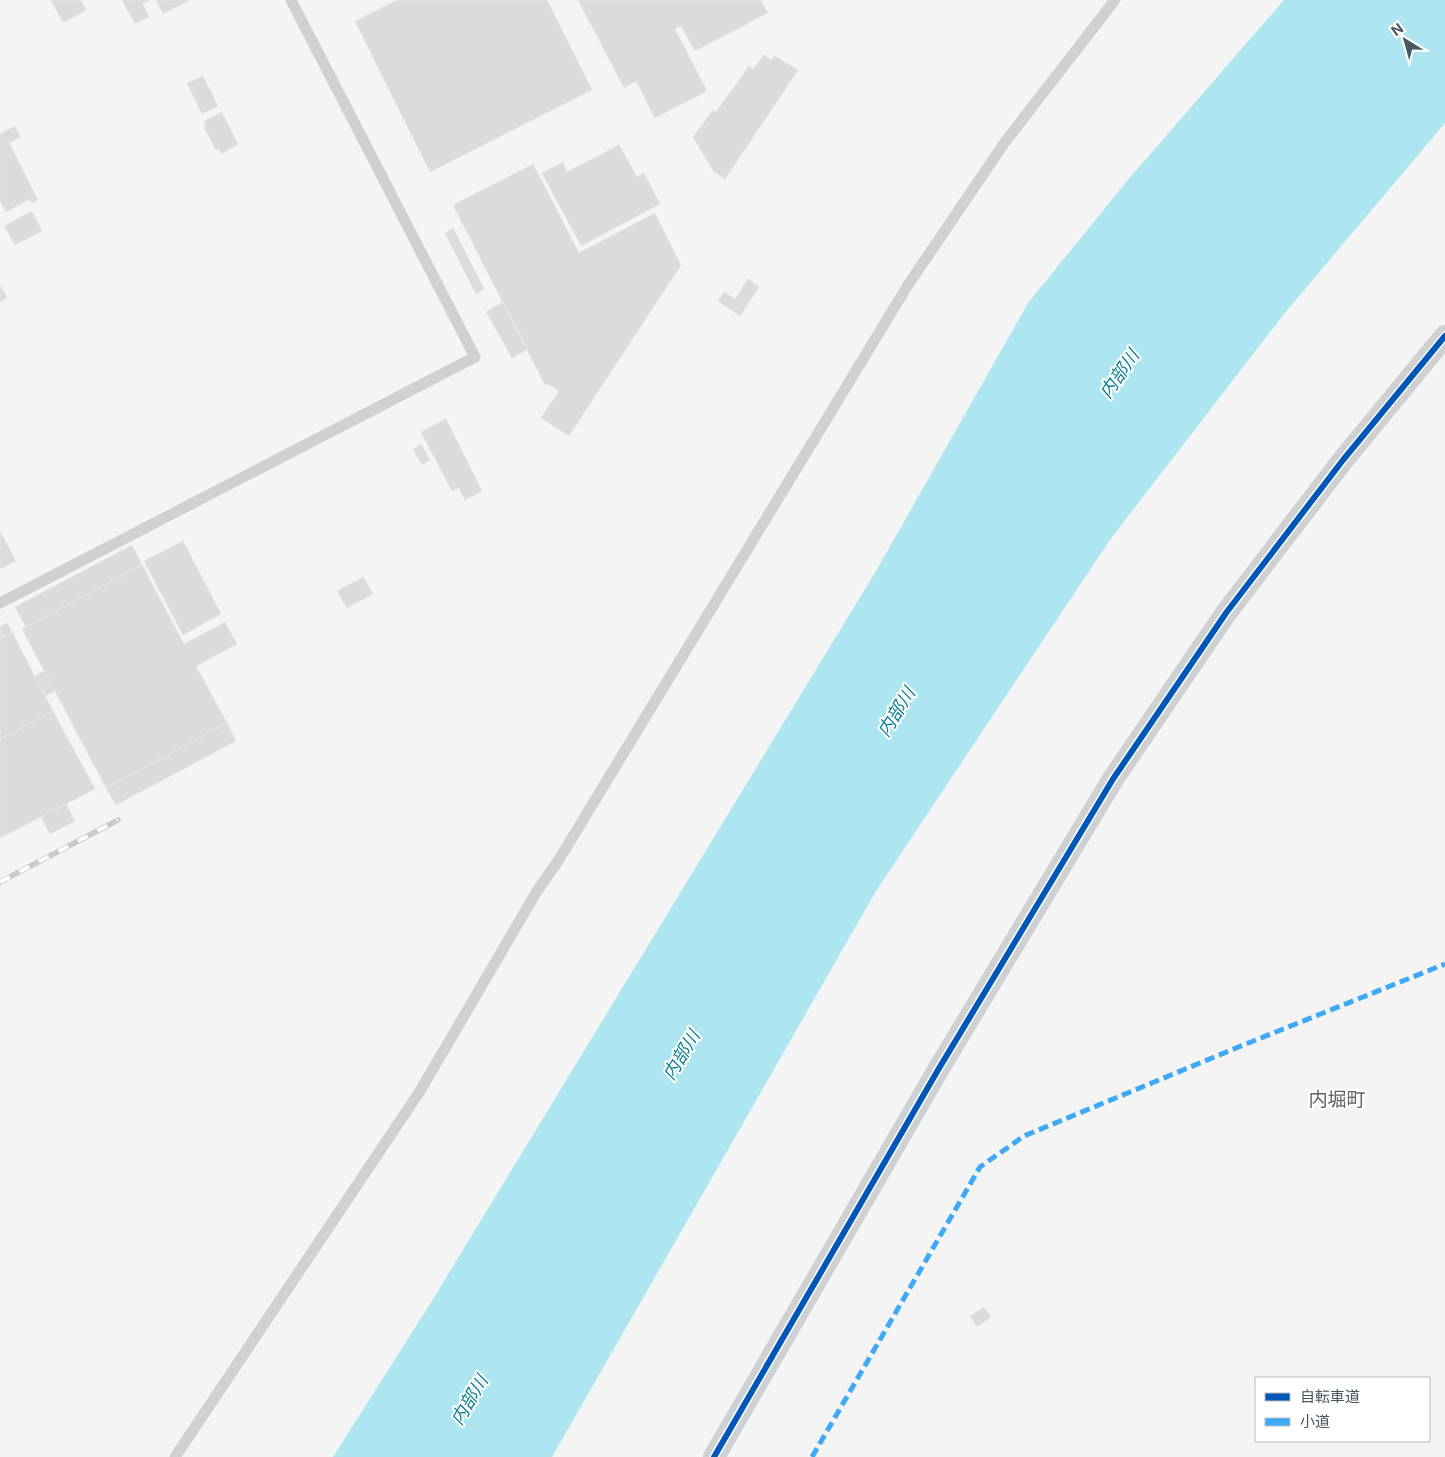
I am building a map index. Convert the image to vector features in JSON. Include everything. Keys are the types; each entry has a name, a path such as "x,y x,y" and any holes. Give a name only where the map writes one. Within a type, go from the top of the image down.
{"street":[{"path":"714,1457 938,1070 1113,779 1226,613 1343,460 1445,336"}],"lane":[{"path":"0,604 475,357 291,0"},
{"path":"175,1457 420,1091 537,891 558,861 908,285 1005,142 1115,0"}],"water":[{"name":"内部川","path":"1284,0 1445,0 1445,123 1284,314 1109,541 876,891 552,1457 333,1457 430,1304 876,571 1028,303 1127,181"}],"building":[{"path":"51,0 81,0 86,10 63,23"},
{"path":"122,0 151,0 143,4 149,17 135,24"},
{"path":"156,0 190,0 163,14"},
{"path":"397,0 547,0 592,90 430,172 355,21"},
{"path":"578,0 761,0 768,13 695,51 681,26 675,29 707,91 655,118 636,81 624,88"},
{"path":"764,55 771,60 775,56 798,70 725,179 713,171 693,137 713,110 716,112 749,66 753,69"},
{"path":"203,76 218,106 202,114 187,83"},
{"path":"222,112 238,144 221,154 218,148 216,150 204,127 206,126 204,121"},
{"path":"15,126 20,137 9,143 38,200 32,203 30,199 6,212 0,201 0,134"},
{"path":"619,145 637,177 644,173 660,204 581,246 542,173 563,162 567,172"},
{"path":"533,164 579,253 655,213 681,265 569,436 541,418 559,391 548,384 545,385 453,205"},
{"path":"32,211 42,231 15,245 4,226"},
{"path":"453,228 484,289 476,294 445,233"},
{"path":"748,279 759,287 740,316 718,301 724,292 735,299"},
{"path":"0,287 7,298 0,302"},
{"path":"503,302 528,349 512,358 486,312"},
{"path":"446,419 482,491 465,500 459,488 452,491 421,432"},
{"path":"421,444 430,460 422,465 413,449"},
{"path":"0,531 16,561 0,569"},
{"path":"183,541 221,614 183,635 144,561"},
{"path":"132,545 142,565 26,627 15,607"},
{"path":"142,565 184,644 225,622 237,644 196,666 227,723 106,788 22,629"},
{"path":"363,577 373,594 347,608 337,591"},
{"path":"7,623 12,632 0,638 0,626"},
{"path":"12,632 53,711 0,739 0,638"},
{"path":"44,671 55,691 46,696 35,676"},
{"path":"53,711 95,789 0,838 0,739"},
{"path":"227,723 236,741 116,805 106,788"},
{"path":"66,804 75,821 50,834 41,817"},
{"path":"984,1307 991,1317 977,1327 970,1316"}],"railway":[{"path":"0,882 118,820"}],"marked path":[{"path":"812,1457 980,1167 1024,1136 1445,964"}],"cycle path":[{"path":"714,1457 938,1070 1113,779 1226,613 1343,460 1445,336"}],"district":[{"name":"内堀町","path":"1337,1099"}]}
